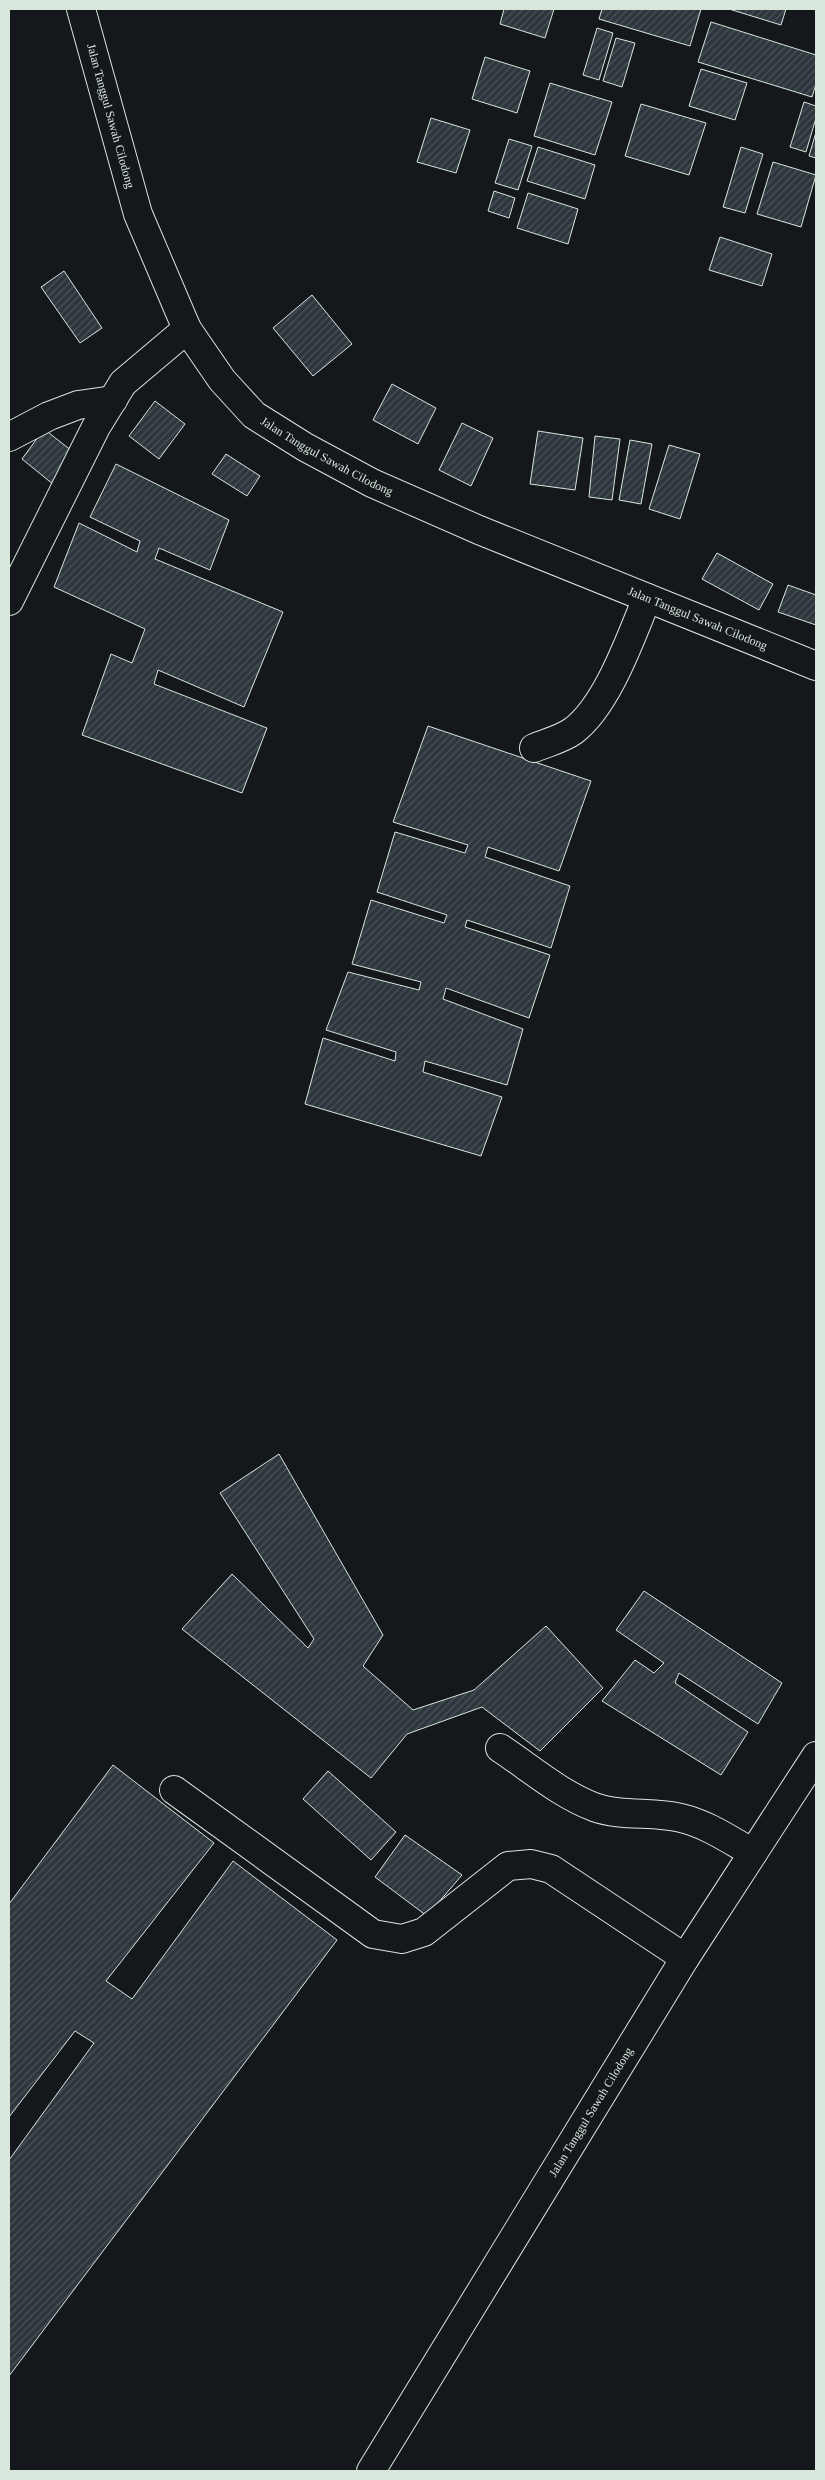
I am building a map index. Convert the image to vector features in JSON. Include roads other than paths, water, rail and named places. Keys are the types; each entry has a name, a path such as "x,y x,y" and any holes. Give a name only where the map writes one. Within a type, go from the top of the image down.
{"street":[{"name":"Jalan Tanggul Sawah Cilodong","path":"81,9 138,214 187,329 222,380 254,415 305,447 372,483 643,608 816,666"},
{"path":"9,601 96,427 118,392 187,329"},
{"path":"9,437 49,416 118,392"},
{"path":"534,748 571,732 589,717 626,651 643,608"},
{"path":"500,1748 575,1799 596,1808 620,1813 679,1817 694,1821 753,1853"},
{"name":"Jalan Tanggul Sawah Cilodong","path":"372,2471 685,1958 816,1756"},
{"path":"174,1790 373,1934 402,1939 424,1932 508,1866 531,1864 551,1869 685,1958"}]}
